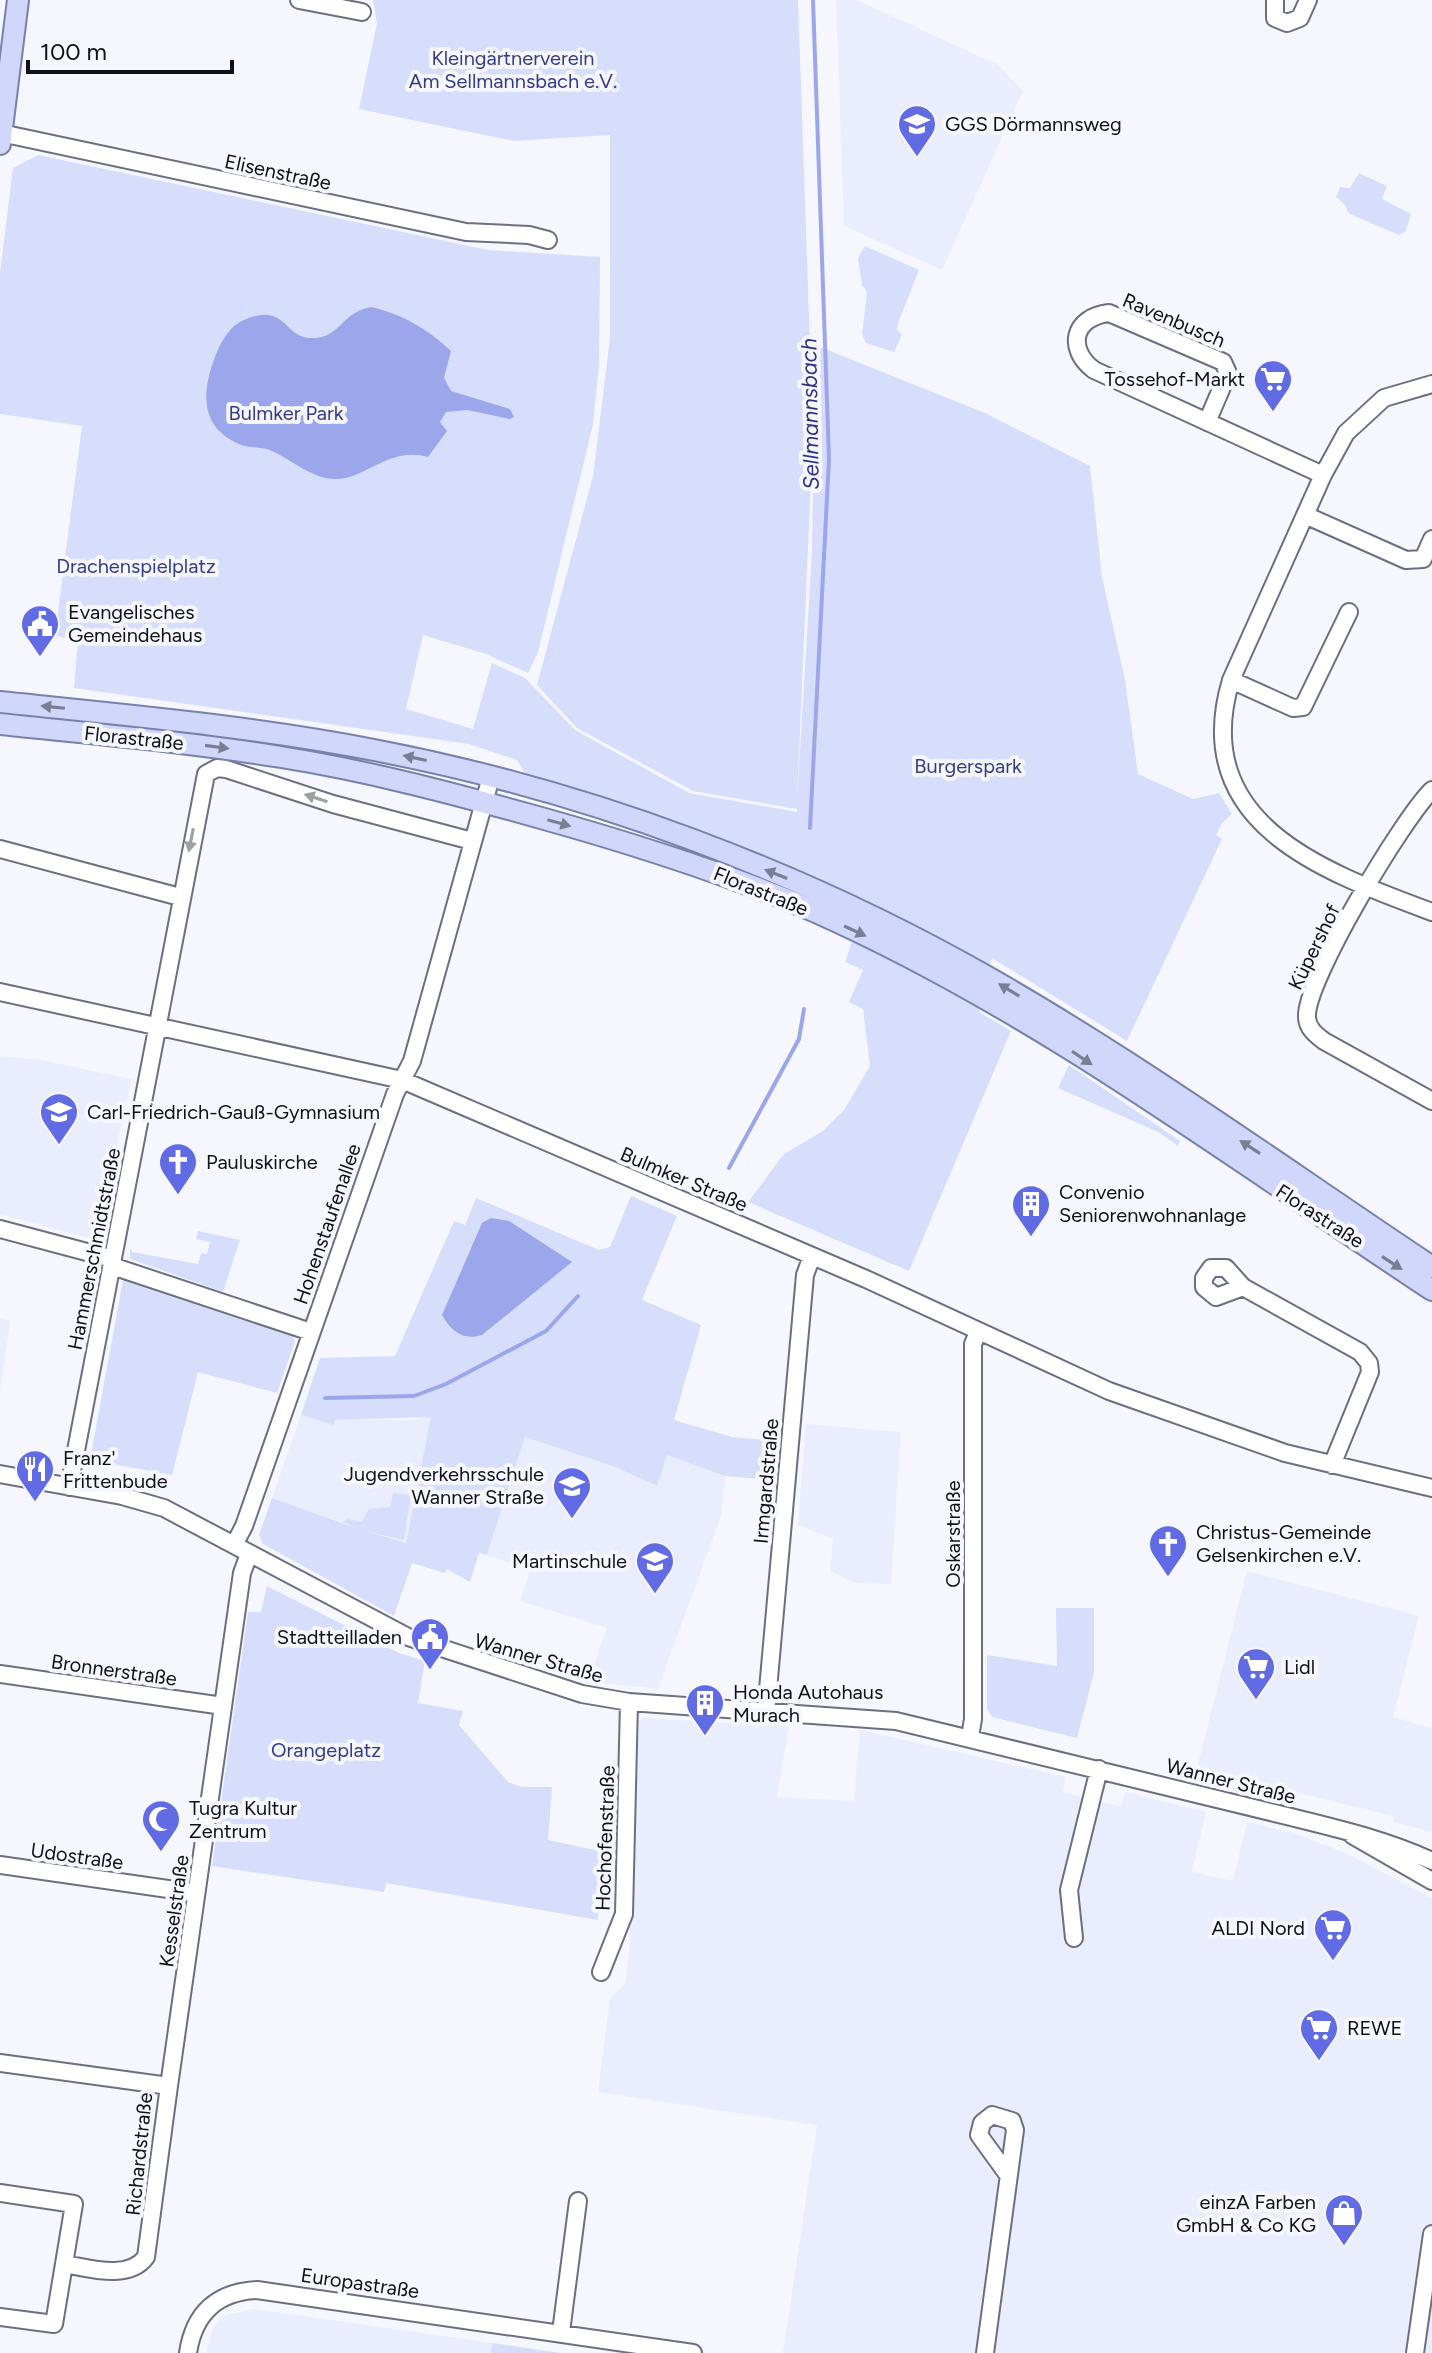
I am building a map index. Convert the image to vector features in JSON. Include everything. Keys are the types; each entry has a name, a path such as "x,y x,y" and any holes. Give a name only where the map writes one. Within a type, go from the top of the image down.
{"main road":[{"path":"1,138 18,0"},
{"name":"Florastraße","path":"0,702 309,739 491,777 634,820 732,856 871,917 956,960 1070,1027 1432,1267"},
{"name":"Florastraße","path":"0,724 284,757 349,769 484,802 686,861 816,912 912,959 1069,1050 1432,1290"}],"street":[{"path":"299,0 362,12"},
{"path":"1275,0 1275,18 1287,23 1300,18 1308,0"},
{"name":"Elisenstraße","path":"1,138 466,232 529,235 548,240"},
{"name":"Ravenbusch","path":"1207,422 1228,373 1223,362 1109,313 1094,315 1083,324 1077,350 1082,361 1207,422 1323,475"},
{"path":"1432,384 1402,391 1369,409 1346,433 1323,475 1231,680 1225,703 1222,742 1226,762 1246,805 1286,845 1365,887 1432,912"},
{"path":"1305,515 1406,560 1423,559 1432,539"},
{"path":"1231,680 1293,708 1303,707 1349,612"},
{"name":"Hammerschmidtstraße","path":"69,1487 202,782 211,769 226,769 333,804 472,841"},
{"name":"Hohenstaufenallee","path":"234,1545 244,1526 402,1080 412,1061 491,777"},
{"path":"1365,887 1397,833 1432,790"},
{"path":"0,849 180,897"},
{"name":"Küpershof","path":"1365,887 1313,990 1308,1023 1324,1041 1432,1101"},
{"name":"Bulmker Straße","path":"0,992 402,1080 812,1256 1158,1410 1332,1465 1432,1488"},
{"path":"0,1229 112,1263 311,1332"},
{"name":"Irmgardstraße","path":"766,1712 805,1275 812,1256"},
{"path":"1243,1287 1360,1352 1369,1363 1370,1372 1332,1465"},
{"name":"Oskarstraße","path":"970,1737 973,1719 973,1344 978,1332"},
{"name":"Wanner Straße","path":"0,1474 154,1504 371,1619 443,1651 582,1694 629,1702 883,1719 970,1737 1352,1835 1369,1835 1432,1861"},
{"name":"Kesselstraße","path":"169,2086 242,1573 249,1554"},
{"name":"Bronnerstraße","path":"0,1674 223,1706"},
{"name":"Hochofenstraße","path":"601,1972 624,1914 629,1702"},
{"path":"1074,1938 1069,1890 1099,1769"},
{"name":"Wanner Straße","path":"1352,1835 1432,1881"},
{"name":"Udostraße","path":"0,1865 196,1893"},
{"name":"Richardstraße","path":"0,2063 169,2086 146,2257 133,2269 122,2271 64,2264"},
{"path":"985,2353 1008,2175"},
{"path":"0,2193 74,2204 54,2324 0,2317"},
{"path":"561,2332 578,2201"},
{"path":"1415,2353 1432,2234"},
{"name":"Europastraße","path":"188,2353 194,2328 214,2302 237,2291 257,2290 693,2353"}],"shaded area":[{"name":"GGS Dörmannsweg","path":"836,0 857,0 998,65 1023,91 942,270 844,226"},
{"name":"Carl-Friedrich-Gauß-Gymnasium","path":"0,1056 41,1060 131,1079 98,1237 88,1238 0,1214"},
{"path":"0,1318 10,1321 0,1395"},
{"path":"301,1415 334,1424 335,1420 414,1420 432,1416 406,1544 272,1498"},
{"path":"806,1424 901,1432 891,1584 855,1583 830,1571 833,1539 798,1525"},
{"path":"525,1437 613,1466 656,1486 667,1455 725,1476 721,1516 658,1689 588,1681 607,1628 520,1601 530,1570 487,1555"},
{"path":"1247,1571 1419,1616 1393,1717 1432,1728 1432,1832 1394,1822 1393,1816 1197,1768"},
{"path":"643,1718 789,1726 777,1797 854,1801 860,1730 1066,1777 1062,1792 1121,1807 1125,1792 1206,1812 1192,1872 1233,1881 1247,1822 1299,1835 1348,1854 1432,1898 1432,2353 783,2353 817,2125 598,2092 610,1998 625,1984 629,1955 639,1722"},
{"path":"254,2309 492,2343 491,2353 206,2353 213,2328 225,2315"}],"green space":[{"path":"373,0 798,0 813,433 797,800 812,551 815,345 985,413 1090,466 1102,577 1125,680 1138,774 1193,799 1219,793 1232,814 1222,823 1216,835 1222,839 1127,1041 992,958 979,1012 1011,1031 909,1271 748,1202 784,1154 823,1131 844,1110 870,1066 863,1009 849,1002 863,970 845,962 866,900 697,830 525,773 517,760 469,744 74,688 78,642 55,635 82,426 0,414 0,273 13,168 38,155 488,250 600,257 599,364 593,424 538,652 528,673 486,654 423,635 406,709 473,729 492,663 525,678 575,730 689,793 797,812 797,809 693,791 577,728 537,685 593,476 610,338 610,135 514,141 359,109 377,23"},
{"path":"1359,173 1387,186 1382,199 1411,214 1406,231 1399,235 1348,213 1346,206 1336,197 1340,187 1350,188"},
{"path":"865,246 919,270 898,323 897,329 902,335 894,352 866,343 862,334 867,292 862,285 858,258"},
{"path":"1069,1065 1180,1141 1178,1146 1158,1132 1058,1088"},
{"path":"631,1196 677,1216 642,1300 701,1325 674,1420 732,1437 777,1441 774,1480 725,1476 667,1455 657,1486 613,1466 525,1437 487,1555 479,1553 470,1582 447,1569 445,1573 412,1563 394,1616 263,1544 259,1535 272,1498 362,1530 342,1522 348,1519 361,1522 369,1509 390,1507 393,1493 411,1495 404,1540 369,1532 406,1543 431,1417 335,1420 334,1425 301,1415 320,1358 395,1356 454,1221 465,1225 476,1198 599,1250 610,1247"},
{"path":"198,1231 240,1240 223,1292 130,1259 130,1248 132,1252 198,1264 201,1253 207,1254 210,1242 196,1239"},
{"path":"123,1280 292,1335 295,1341 277,1393 198,1372 172,1475 90,1460"},
{"name":"Orangeplatz","path":"267,1586 399,1653 425,1661 418,1703 463,1711 459,1725 508,1782 522,1787 552,1787 548,1840 609,1853 608,1885 601,1885 598,1920 386,1883 384,1892 212,1866 248,1612 261,1612"},
{"path":"1056,1608 1094,1608 1094,1673 1077,1738 992,1717 987,1709 987,1655 1057,1666"},
{"path":"492,2343 561,2353 491,2353"}],"water":[{"path":"371,307 414,323 451,351 444,378 451,391 510,409 514,417 510,419 467,410 446,412 440,422 447,431 428,457 401,456 346,478 335,479 311,473 270,450 239,444 217,428 207,407 208,383 220,346 234,326 244,320 268,315 276,317 301,336 320,337 334,331 360,310"},
{"path":"491,1218 509,1221 572,1262 482,1335 463,1336 449,1326 442,1315 482,1223"}],"waterway":[{"name":"Sellmannsbach","path":"810,828 829,459 813,0"},
{"name":"Sellmannsbach","path":"729,1168 799,1039 804,1009"},
{"name":"Sellmannsbach","path":"325,1398 414,1396 446,1384 546,1331 578,1296"}],"place":[{"name":"GGS Dörmannsweg","path":"917,158"},
{"name":"Tossehof-Markt","path":"1273,413"},
{"name":"Evangelisches Gemeindehaus","path":"40,658"},
{"name":"Carl-Friedrich-Gauß-Gymnasium","path":"59,1146"},
{"name":"Pauluskirche","path":"178,1196"},
{"name":"Convenio Seniorenwohnanlage","path":"1031,1238"},
{"name":"Franz' Frittenbude","path":"35,1503"},
{"name":"Jugendverkehrsschule Wanner Straße","path":"572,1520"},
{"name":"Christus-Gemeinde Gelsenkirchen e.V.","path":"1168,1578"},
{"name":"Martinschule","path":"655,1595"},
{"name":"Stadtteilladen","path":"430,1671"},
{"name":"Lidl","path":"1256,1701"},
{"name":"Honda Autohaus Murach","path":"705,1737"},
{"name":"Tugra Kultur Zentrum","path":"161,1853"},
{"name":"ALDI Nord","path":"1333,1962"},
{"name":"REWE","path":"1319,2062"},
{"name":"einzA Farben GmbH & Co KG","path":"1344,2247"}],"park label":[{"name":"Kleingärtnerverein Am Sellmannsbach e.V.","path":"513,70"},
{"name":"Bulmker Park","path":"286,413"},
{"name":"Drachenspielplatz","path":"136,566"},
{"name":"Burgerspark","path":"968,766"}]}
